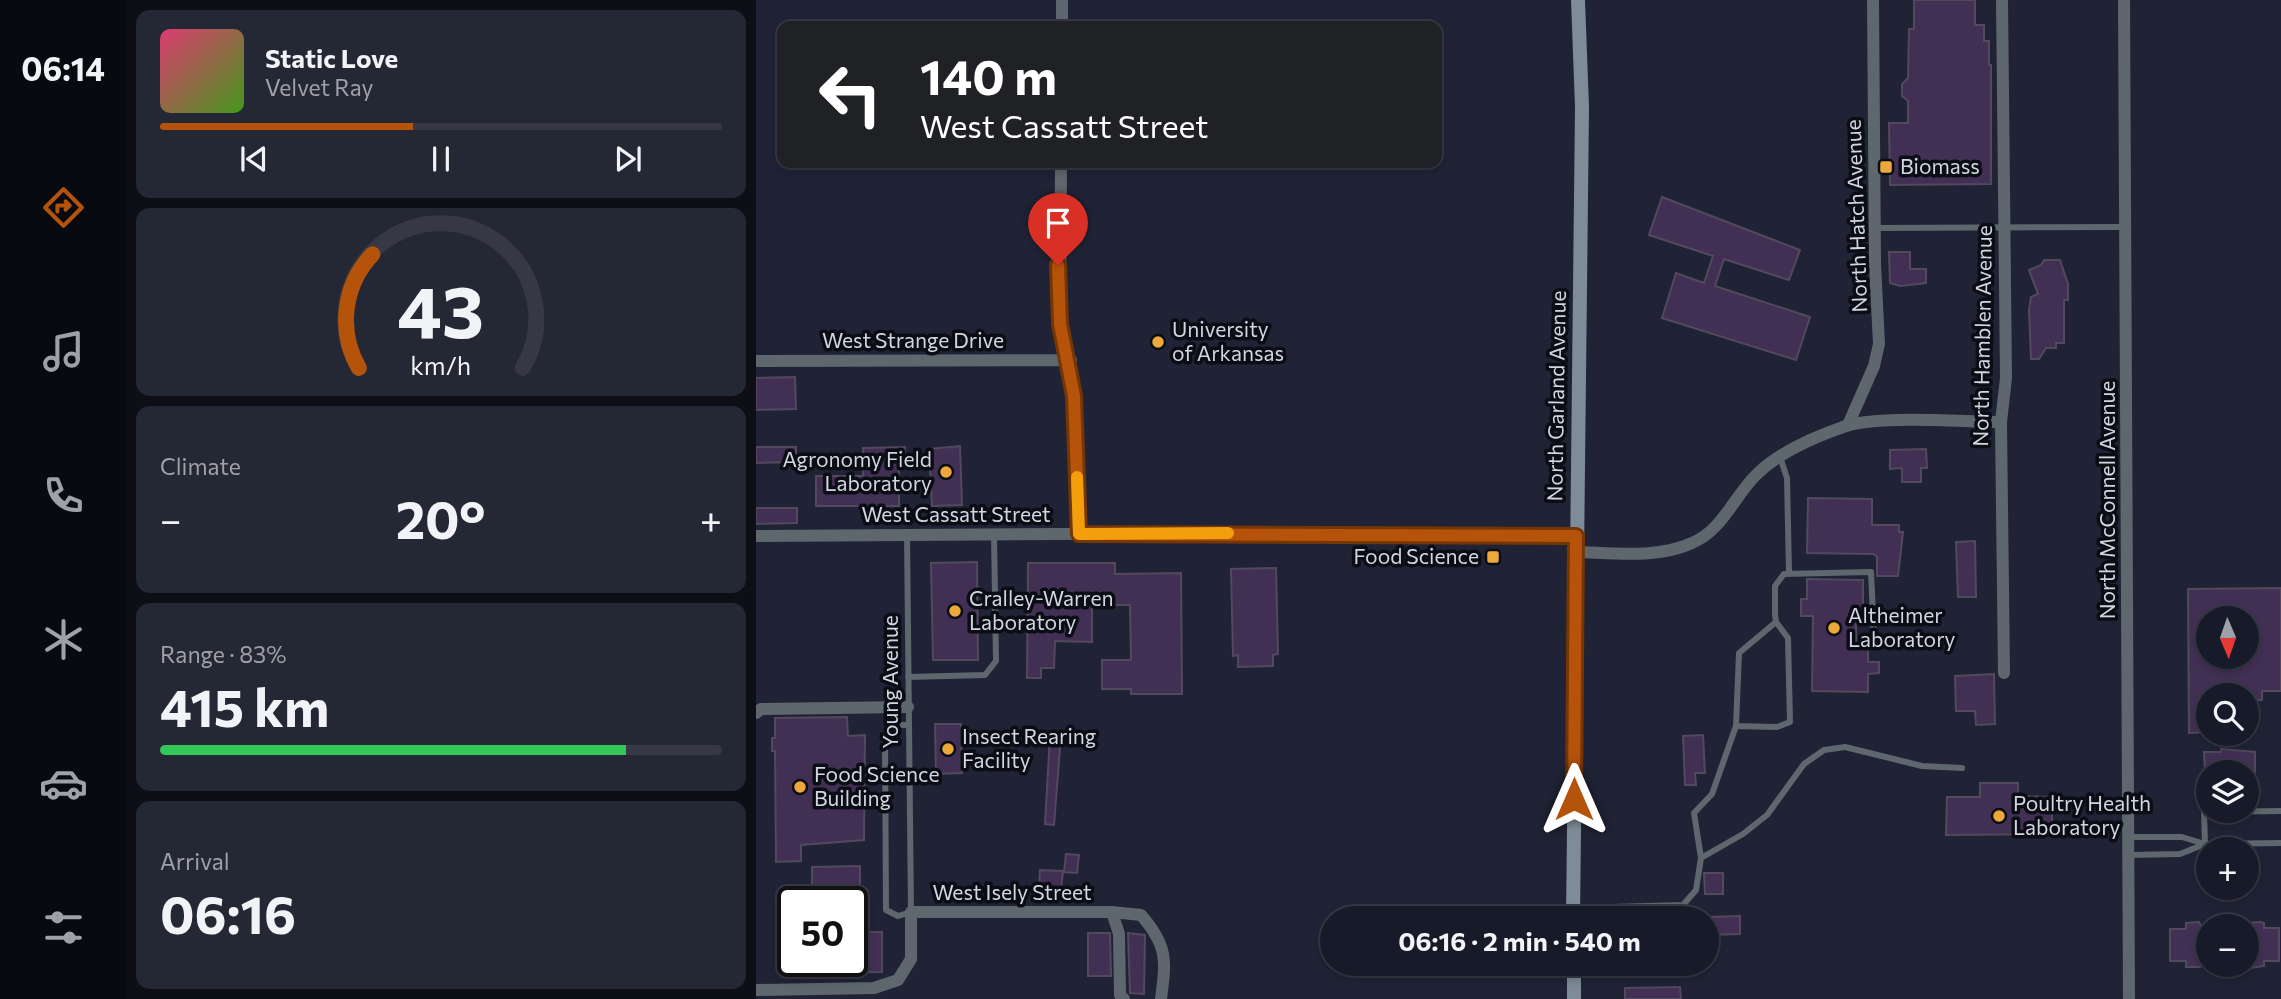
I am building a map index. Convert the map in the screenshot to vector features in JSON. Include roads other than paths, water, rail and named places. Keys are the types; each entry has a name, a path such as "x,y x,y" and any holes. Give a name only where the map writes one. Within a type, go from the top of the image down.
{"main road":[{"name":"North Garland Avenue","path":"1573,906 1582,107 1578,0"},
{"path":"1574,976 1574,999"}],"street":[{"path":"1062,0 1062,21"},
{"name":"North Hatch Avenue","path":"1848,425 1874,366 1879,344 1874,228 1873,0"},
{"name":"North Hamblen Avenue","path":"2002,0 2006,378 2001,422 2004,673"},
{"name":"North McConnell Avenue","path":"2124,0 2129,999"},
{"path":"1061,168 1058,277 1060,324 1069,360 1077,440 1079,534"},
{"name":"West Strange Drive","path":"756,361 1069,360"},
{"path":"1576,552 1640,553 1667,551 1691,544 1710,534 1758,473 1780,457 1848,425 1877,422 2001,422"},
{"name":"West Cassatt Street","path":"756,536 1576,536"},
{"path":"756,713 761,709 908,707"},
{"path":"756,989 874,988 898,980 911,959 911,912"},
{"name":"West Isely Street","path":"911,912 1112,912 1141,915 1160,936 1164,970 1161,999"},
{"name":"West Isely Street","path":"1112,912 1119,934 1120,995 1124,999"}],"lane":[{"path":"1874,228 2125,227"},
{"path":"1780,457 1787,478 1789,572"},
{"path":"908,677 985,675 996,661 995,534"},
{"name":"Young Avenue","path":"907,535 911,912"},
{"path":"1736,726 1777,727 1790,722 1788,638 1776,622 1775,586 1780,577 1789,572 1871,572 1874,637"},
{"path":"1671,906 1683,905 1696,890 1701,858 1694,813 1712,794 1736,726 1739,653 1776,622"},
{"path":"908,725 897,725 885,734 886,910 898,916 911,912"},
{"path":"1701,858 1743,834 1767,814 1804,764 1824,750 1845,747 1922,766 1962,768"},
{"path":"2205,837 2204,811 2281,811"},
{"path":"2130,837 2182,837 2196,841"},
{"path":"2259,843 2281,843"},
{"path":"2130,855 2180,854 2196,848"}],"place":[{"name":"Biomass","path":"1886,167"},
{"name":"University of Arkansas","path":"1158,342"},
{"name":"Agronomy Field Laboratory","path":"946,472"},
{"name":"Food Science","path":"1493,557"},
{"name":"Cralley-Warren Laboratory","path":"955,611"},
{"name":"Altheimer Laboratory","path":"1834,628"},
{"name":"Insect Rearing Facility","path":"948,749"},
{"name":"Food Science Building","path":"800,787"},
{"name":"Poultry Health Laboratory","path":"1999,816"}]}
